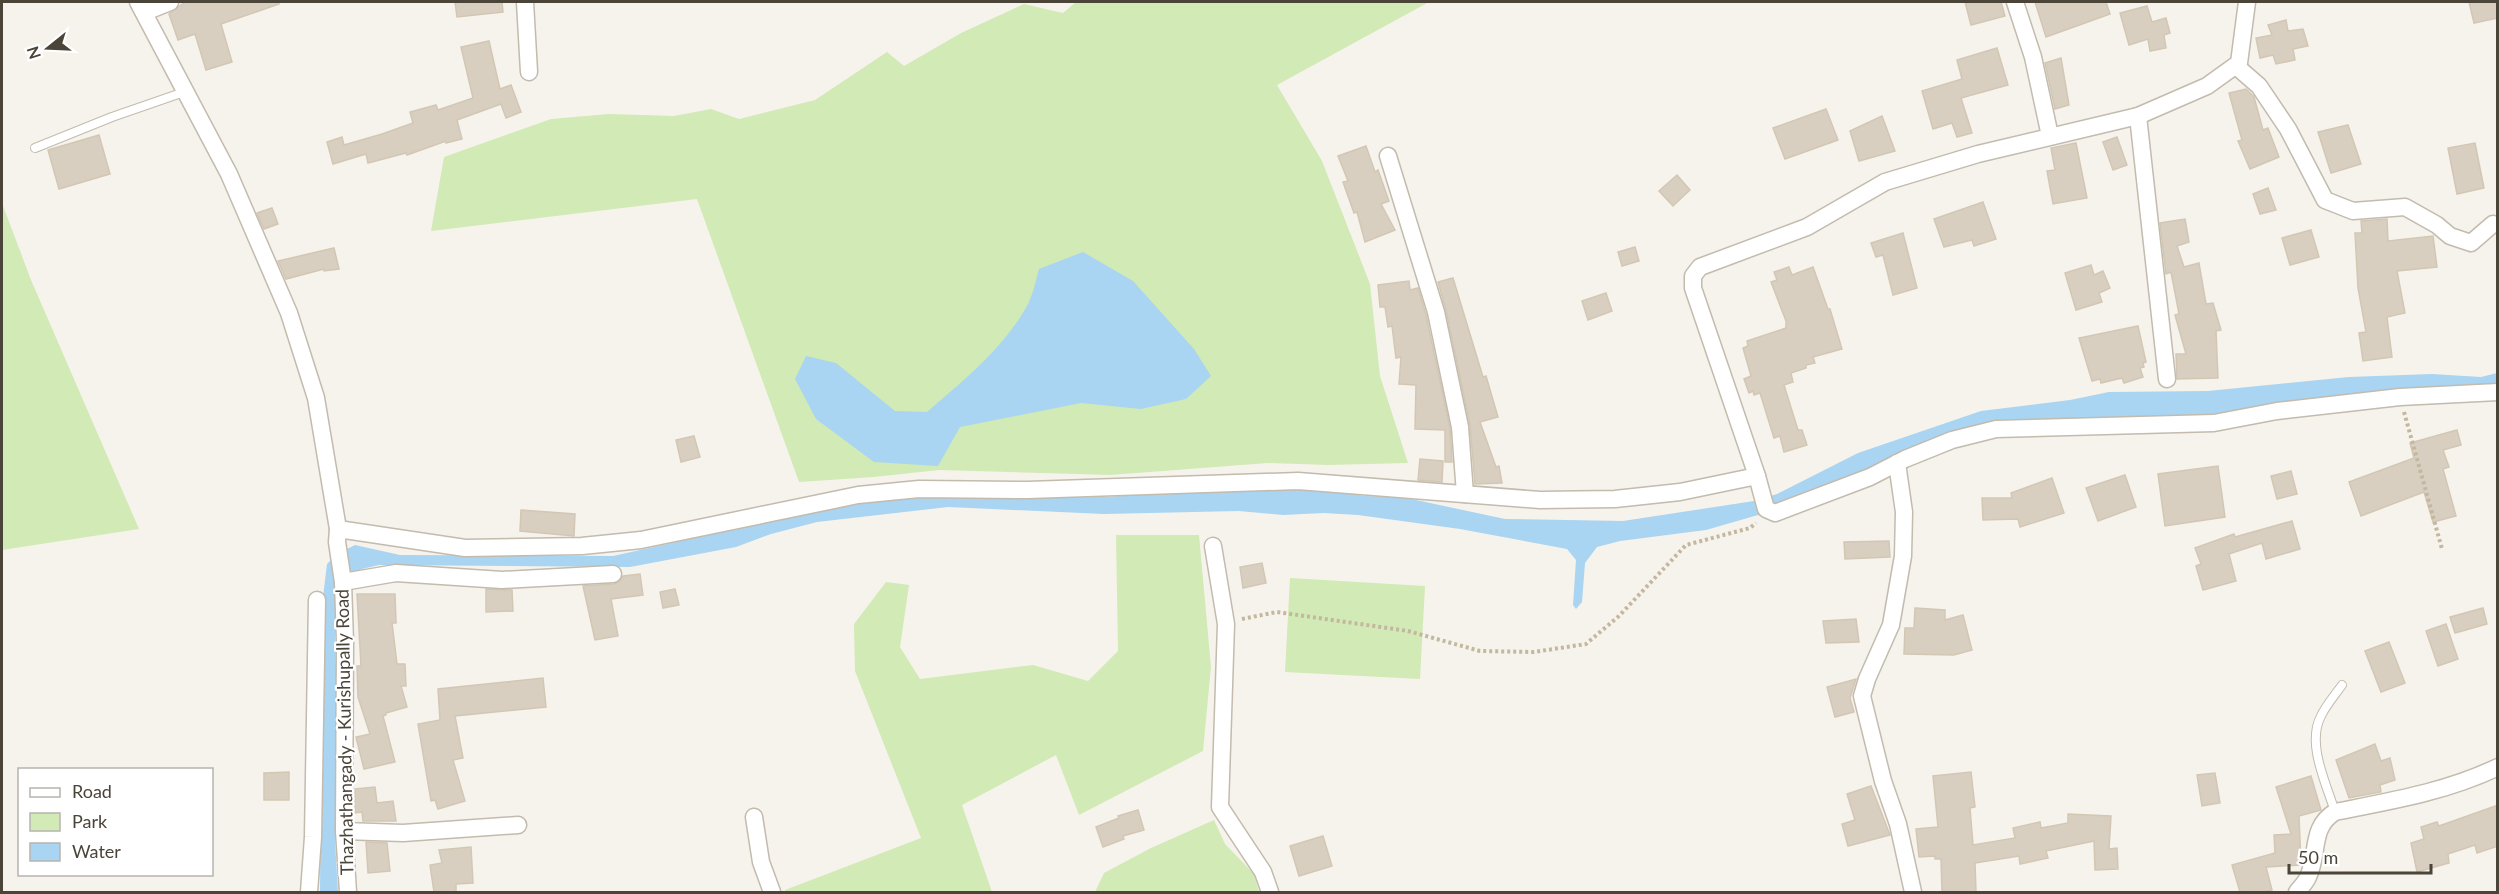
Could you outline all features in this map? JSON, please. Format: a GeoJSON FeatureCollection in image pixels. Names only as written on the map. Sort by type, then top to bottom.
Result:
{"type":"FeatureCollection","features":[{"type":"Feature","properties":{"kind":"street"},"geometry":{"type":"LineString","coordinates":[[141,7],[170,2]]}},
{"type":"Feature","properties":{"kind":"street"},"geometry":{"type":"LineString","coordinates":[[525,2],[529,72]]}},
{"type":"Feature","properties":{"kind":"street"},"geometry":{"type":"LineString","coordinates":[[2015,2],[2033,57],[2050,136]]}},
{"type":"Feature","properties":{"kind":"street"},"geometry":{"type":"LineString","coordinates":[[2247,2],[2239,63],[2207,86],[2138,117],[1978,154],[1886,182],[1807,227],[1701,267],[1693,276],[1693,288],[1768,510],[1775,513],[1870,477],[1952,440],[1996,429],[2214,423],[2277,411],[2400,397],[2498,392]]}},
{"type":"Feature","properties":{"kind":"street","name":"Thazhathangady - Kurishupally Road"},"geometry":{"type":"LineString","coordinates":[[141,7],[187,90],[229,174],[289,313],[316,398],[342,576],[345,642],[344,831],[348,892]]}},
{"type":"Feature","properties":{"kind":"street"},"geometry":{"type":"LineString","coordinates":[[2236,66],[2259,86],[2288,129],[2325,200],[2353,211],[2404,207],[2437,225],[2450,236],[2471,243],[2493,224]]}},
{"type":"Feature","properties":{"kind":"street"},"geometry":{"type":"LineString","coordinates":[[2138,117],[2167,379]]}},
{"type":"Feature","properties":{"kind":"street"},"geometry":{"type":"LineString","coordinates":[[1388,156],[1436,312],[1460,427],[1465,494]]}},
{"type":"Feature","properties":{"kind":"street"},"geometry":{"type":"LineString","coordinates":[[1897,463],[1904,512],[1903,556],[1891,625],[1862,696],[1883,781],[1898,824],[1913,892]]}},
{"type":"Feature","properties":{"kind":"street"},"geometry":{"type":"LineString","coordinates":[[337,536],[465,548],[582,546],[641,540],[858,495],[919,489],[1028,490],[1298,481],[1540,500],[1615,499],[1759,483]]}},
{"type":"Feature","properties":{"kind":"street"},"geometry":{"type":"LineString","coordinates":[[1213,546],[1226,624],[1220,807],[1263,872],[1270,892]]}},
{"type":"Feature","properties":{"kind":"street"},"geometry":{"type":"LineString","coordinates":[[342,576],[396,573],[502,580],[613,574]]}},
{"type":"Feature","properties":{"kind":"street"},"geometry":{"type":"LineString","coordinates":[[309,892],[313,837],[317,600]]}},
{"type":"Feature","properties":{"kind":"street"},"geometry":{"type":"LineString","coordinates":[[2297,892],[2309,876],[2322,822],[2335,812],[2409,797],[2470,780],[2498,767]]}},
{"type":"Feature","properties":{"kind":"street"},"geometry":{"type":"LineString","coordinates":[[754,817],[760,862],[772,892]]}},
{"type":"Feature","properties":{"kind":"street"},"geometry":{"type":"LineString","coordinates":[[344,831],[404,833],[518,825]]}},
{"type":"Feature","properties":{"kind":"lane"},"geometry":{"type":"LineString","coordinates":[[35,148],[187,90]]}},
{"type":"Feature","properties":{"kind":"lane"},"geometry":{"type":"LineString","coordinates":[[2335,812],[2319,759],[2316,732],[2320,717],[2342,685]]}},
{"type":"Feature","properties":{"kind":"path"},"geometry":{"type":"LineString","coordinates":[[2400,397],[2442,549]]}},
{"type":"Feature","properties":{"kind":"path"},"geometry":{"type":"LineString","coordinates":[[1226,624],[1277,612],[1408,631],[1480,651],[1534,652],[1587,644],[1619,616],[1686,545],[1750,528],[1768,510]]}},
{"type":"Feature","properties":{"kind":"green space"},"geometry":{"type":"Polygon","coordinates":[[[1076,2],[1429,2],[1277,85],[1322,161],[1370,284],[1380,376],[1408,463],[1328,465],[1268,463],[1110,475],[939,470],[799,482],[697,199],[431,231],[444,157],[551,119],[609,114],[674,116],[711,109],[739,119],[815,100],[887,52],[904,66],[961,33],[1024,4],[1063,13],[1076,2]]]}},
{"type":"Feature","properties":{"kind":"green space"},"geometry":{"type":"Polygon","coordinates":[[[2,203],[31,280],[139,529],[2,550],[2,203]]]}},
{"type":"Feature","properties":{"kind":"green space"},"geometry":{"type":"Polygon","coordinates":[[[1116,535],[1199,535],[1211,667],[1203,751],[1079,815],[1056,755],[962,805],[992,892],[785,892],[785,890],[921,838],[855,671],[854,624],[886,582],[909,585],[900,647],[920,679],[1033,665],[1088,681],[1118,651],[1116,535]]]}},
{"type":"Feature","properties":{"kind":"green space"},"geometry":{"type":"Polygon","coordinates":[[[1290,578],[1425,586],[1420,679],[1285,672],[1290,578]]]}},
{"type":"Feature","properties":{"kind":"green space"},"geometry":{"type":"Polygon","coordinates":[[[1214,820],[1225,844],[1254,874],[1259,892],[1095,892],[1104,873],[1151,848],[1214,820]]]}},
{"type":"Feature","properties":{"kind":"water"},"geometry":{"type":"Polygon","coordinates":[[[1083,252],[1133,281],[1194,349],[1211,376],[1186,399],[1141,409],[1081,403],[960,427],[938,466],[874,462],[816,419],[795,379],[806,356],[836,363],[895,411],[927,412],[955,388],[1008,335],[1028,304],[1039,269],[1083,252]]]}},
{"type":"Feature","properties":{"kind":"water"},"geometry":{"type":"Polygon","coordinates":[[[2497,373],[2497,387],[2234,416],[2009,424],[1765,513],[1706,530],[1620,541],[1597,547],[1585,563],[1582,602],[1576,609],[1573,605],[1576,560],[1567,549],[1460,529],[1358,515],[1324,513],[1283,515],[1239,511],[1104,514],[948,507],[817,522],[771,534],[736,547],[630,567],[379,565],[362,569],[343,579],[335,629],[338,764],[335,841],[338,892],[320,892],[322,605],[327,564],[337,554],[355,545],[400,555],[613,556],[844,505],[900,498],[1107,497],[1268,488],[1329,490],[1365,496],[1402,497],[1505,519],[1623,521],[1754,501],[1777,494],[1858,453],[1981,411],[2070,400],[2109,392],[2208,391],[2349,377],[2432,374],[2481,377],[2497,373]]]}},
{"type":"Feature","properties":{"kind":"building"},"geometry":{"type":"Polygon","coordinates":[[[185,2],[279,2],[279,4],[221,24],[232,62],[206,70],[195,34],[178,40],[169,14],[185,2]]]}},
{"type":"Feature","properties":{"kind":"building"},"geometry":{"type":"Polygon","coordinates":[[[455,2],[502,2],[503,12],[457,17],[455,2]]]}},
{"type":"Feature","properties":{"kind":"building"},"geometry":{"type":"Polygon","coordinates":[[[1965,2],[2001,2],[2005,16],[1971,25],[1965,2]]]}},
{"type":"Feature","properties":{"kind":"building"},"geometry":{"type":"Polygon","coordinates":[[[2035,2],[2106,2],[2110,14],[2046,37],[2035,2]]]}},
{"type":"Feature","properties":{"kind":"building"},"geometry":{"type":"Polygon","coordinates":[[[2469,2],[2498,2],[2498,18],[2474,23],[2469,2]]]}},
{"type":"Feature","properties":{"kind":"building"},"geometry":{"type":"Polygon","coordinates":[[[2147,6],[2152,22],[2166,18],[2170,33],[2164,35],[2166,48],[2150,51],[2148,39],[2129,45],[2120,13],[2147,6]]]}},
{"type":"Feature","properties":{"kind":"building"},"geometry":{"type":"Polygon","coordinates":[[[2286,20],[2288,31],[2303,29],[2308,46],[2293,49],[2295,60],[2276,64],[2273,55],[2260,58],[2256,38],[2272,35],[2268,25],[2286,20]]]}},
{"type":"Feature","properties":{"kind":"building"},"geometry":{"type":"Polygon","coordinates":[[[489,41],[500,89],[511,85],[521,112],[506,118],[501,104],[457,120],[462,139],[446,143],[446,141],[407,155],[406,153],[368,163],[366,154],[333,164],[327,142],[342,137],[344,145],[382,134],[413,123],[410,112],[436,105],[438,110],[473,98],[461,47],[489,41]]]}},
{"type":"Feature","properties":{"kind":"building"},"geometry":{"type":"Polygon","coordinates":[[[1997,48],[2008,85],[1961,98],[1972,133],[1957,137],[1952,123],[1933,129],[1922,91],[1962,79],[1957,60],[1997,48]]]}},
{"type":"Feature","properties":{"kind":"building"},"geometry":{"type":"Polygon","coordinates":[[[2061,58],[2069,105],[2055,109],[2045,63],[2061,58]]]}},
{"type":"Feature","properties":{"kind":"building"},"geometry":{"type":"Polygon","coordinates":[[[2246,89],[2254,97],[2263,130],[2268,128],[2279,157],[2250,169],[2238,141],[2242,140],[2229,93],[2246,89]]]}},
{"type":"Feature","properties":{"kind":"building"},"geometry":{"type":"Polygon","coordinates":[[[1826,109],[1838,140],[1785,159],[1773,128],[1826,109]]]}},
{"type":"Feature","properties":{"kind":"building"},"geometry":{"type":"Polygon","coordinates":[[[1882,116],[1895,151],[1859,161],[1850,131],[1882,116]]]}},
{"type":"Feature","properties":{"kind":"building"},"geometry":{"type":"Polygon","coordinates":[[[2348,125],[2361,164],[2331,173],[2318,132],[2348,125]]]}},
{"type":"Feature","properties":{"kind":"building"},"geometry":{"type":"Polygon","coordinates":[[[99,135],[110,174],[59,189],[48,150],[99,135]]]}},
{"type":"Feature","properties":{"kind":"building"},"geometry":{"type":"Polygon","coordinates":[[[2117,137],[2127,165],[2113,170],[2103,142],[2117,137]]]}},
{"type":"Feature","properties":{"kind":"building"},"geometry":{"type":"Polygon","coordinates":[[[2076,143],[2087,198],[2053,204],[2047,171],[2055,170],[2051,148],[2076,143]]]}},
{"type":"Feature","properties":{"kind":"building"},"geometry":{"type":"Polygon","coordinates":[[[2475,143],[2484,188],[2457,194],[2448,148],[2475,143]]]}},
{"type":"Feature","properties":{"kind":"building"},"geometry":{"type":"Polygon","coordinates":[[[1366,146],[1375,172],[1378,170],[1389,201],[1381,204],[1395,230],[1365,242],[1357,212],[1354,213],[1343,182],[1348,181],[1338,156],[1366,146]]]}},
{"type":"Feature","properties":{"kind":"building"},"geometry":{"type":"Polygon","coordinates":[[[1677,175],[1690,190],[1673,206],[1659,191],[1677,175]]]}},
{"type":"Feature","properties":{"kind":"building"},"geometry":{"type":"Polygon","coordinates":[[[2268,188],[2276,210],[2260,214],[2253,194],[2268,188]]]}},
{"type":"Feature","properties":{"kind":"building"},"geometry":{"type":"Polygon","coordinates":[[[1983,202],[1996,239],[1974,246],[1972,240],[1944,247],[1934,219],[1983,202]]]}},
{"type":"Feature","properties":{"kind":"building"},"geometry":{"type":"Polygon","coordinates":[[[272,208],[278,224],[264,229],[257,213],[272,208]]]}},
{"type":"Feature","properties":{"kind":"building"},"geometry":{"type":"Polygon","coordinates":[[[2185,219],[2189,242],[2177,246],[2184,267],[2199,263],[2206,304],[2213,303],[2221,330],[2216,331],[2218,378],[2177,379],[2176,354],[2186,354],[2175,315],[2179,314],[2171,272],[2166,274],[2160,223],[2185,219]]]}},
{"type":"Feature","properties":{"kind":"building"},"geometry":{"type":"Polygon","coordinates":[[[2387,219],[2388,241],[2433,236],[2437,267],[2397,271],[2405,313],[2387,317],[2392,357],[2363,361],[2359,333],[2366,332],[2358,288],[2355,233],[2362,233],[2361,221],[2387,219]]]}},
{"type":"Feature","properties":{"kind":"building"},"geometry":{"type":"Polygon","coordinates":[[[2311,230],[2319,257],[2290,265],[2282,238],[2311,230]]]}},
{"type":"Feature","properties":{"kind":"building"},"geometry":{"type":"Polygon","coordinates":[[[1903,233],[1917,288],[1893,295],[1883,255],[1876,257],[1871,243],[1903,233]]]}},
{"type":"Feature","properties":{"kind":"building"},"geometry":{"type":"Polygon","coordinates":[[[1635,247],[1639,261],[1622,266],[1618,252],[1635,247]]]}},
{"type":"Feature","properties":{"kind":"building"},"geometry":{"type":"Polygon","coordinates":[[[334,248],[339,269],[324,271],[324,269],[286,279],[278,261],[334,248]]]}},
{"type":"Feature","properties":{"kind":"building"},"geometry":{"type":"Polygon","coordinates":[[[2091,265],[2094,275],[2103,271],[2110,288],[2099,293],[2102,302],[2076,310],[2065,273],[2091,265]]]}},
{"type":"Feature","properties":{"kind":"building"},"geometry":{"type":"Polygon","coordinates":[[[1789,267],[1792,275],[1813,267],[1828,309],[1830,309],[1842,349],[1813,357],[1815,363],[1791,373],[1793,382],[1784,385],[1798,430],[1802,430],[1807,445],[1784,452],[1780,436],[1774,438],[1760,393],[1754,395],[1753,391],[1749,393],[1744,379],[1751,376],[1743,348],[1748,346],[1747,341],[1786,328],[1786,321],[1771,282],[1777,280],[1774,272],[1789,267]]]}},
{"type":"Feature","properties":{"kind":"building"},"geometry":{"type":"Polygon","coordinates":[[[1453,278],[1483,377],[1486,376],[1498,417],[1480,422],[1496,467],[1499,466],[1502,483],[1475,484],[1470,425],[1438,282],[1453,278]]]}},
{"type":"Feature","properties":{"kind":"building"},"geometry":{"type":"Polygon","coordinates":[[[1409,281],[1410,290],[1418,288],[1426,315],[1450,428],[1452,462],[1445,462],[1445,430],[1415,429],[1416,385],[1399,384],[1401,357],[1396,358],[1392,326],[1388,327],[1385,307],[1380,307],[1378,285],[1409,281]]]}},
{"type":"Feature","properties":{"kind":"building"},"geometry":{"type":"Polygon","coordinates":[[[1606,293],[1612,311],[1588,320],[1582,301],[1606,293]]]}},
{"type":"Feature","properties":{"kind":"building"},"geometry":{"type":"Polygon","coordinates":[[[2138,326],[2146,362],[2143,363],[2144,367],[2140,368],[2143,377],[2124,383],[2122,378],[2101,383],[2100,379],[2092,381],[2079,338],[2138,326]]]}},
{"type":"Feature","properties":{"kind":"building"},"geometry":{"type":"Polygon","coordinates":[[[2457,430],[2461,445],[2443,450],[2449,467],[2443,469],[2456,516],[2433,522],[2424,492],[2361,516],[2349,482],[2414,458],[2410,443],[2457,430]]]}},
{"type":"Feature","properties":{"kind":"building"},"geometry":{"type":"Polygon","coordinates":[[[694,436],[700,457],[681,462],[676,440],[694,436]]]}},
{"type":"Feature","properties":{"kind":"building"},"geometry":{"type":"Polygon","coordinates":[[[1420,459],[1443,461],[1442,482],[1418,480],[1420,459]]]}},
{"type":"Feature","properties":{"kind":"building"},"geometry":{"type":"Polygon","coordinates":[[[2218,466],[2225,517],[2165,526],[2158,474],[2218,466]]]}},
{"type":"Feature","properties":{"kind":"building"},"geometry":{"type":"Polygon","coordinates":[[[2291,471],[2297,494],[2277,499],[2271,476],[2291,471]]]}},
{"type":"Feature","properties":{"kind":"building"},"geometry":{"type":"Polygon","coordinates":[[[2125,475],[2136,507],[2098,521],[2086,488],[2125,475]]]}},
{"type":"Feature","properties":{"kind":"building"},"geometry":{"type":"Polygon","coordinates":[[[2052,478],[2064,513],[2020,527],[2018,519],[1983,520],[1982,498],[2012,498],[2011,493],[2052,478]]]}},
{"type":"Feature","properties":{"kind":"building"},"geometry":{"type":"Polygon","coordinates":[[[521,510],[575,514],[574,536],[520,531],[521,510]]]}},
{"type":"Feature","properties":{"kind":"building"},"geometry":{"type":"Polygon","coordinates":[[[2292,521],[2300,549],[2266,559],[2262,543],[2229,554],[2236,581],[2203,590],[2196,566],[2201,564],[2195,548],[2234,534],[2235,537],[2292,521]]]}},
{"type":"Feature","properties":{"kind":"building"},"geometry":{"type":"Polygon","coordinates":[[[1889,541],[1890,557],[1845,559],[1844,542],[1889,541]]]}},
{"type":"Feature","properties":{"kind":"building"},"geometry":{"type":"Polygon","coordinates":[[[1262,563],[1266,583],[1243,588],[1240,567],[1262,563]]]}},
{"type":"Feature","properties":{"kind":"building"},"geometry":{"type":"Polygon","coordinates":[[[640,574],[643,595],[611,599],[618,636],[595,640],[583,586],[614,584],[619,582],[623,576],[640,574]]]}},
{"type":"Feature","properties":{"kind":"building"},"geometry":{"type":"Polygon","coordinates":[[[486,589],[512,590],[513,611],[486,612],[486,589]]]}},
{"type":"Feature","properties":{"kind":"building"},"geometry":{"type":"Polygon","coordinates":[[[675,589],[679,605],[663,608],[660,592],[675,589]]]}},
{"type":"Feature","properties":{"kind":"building"},"geometry":{"type":"Polygon","coordinates":[[[357,594],[395,594],[396,623],[392,623],[397,664],[405,664],[406,686],[401,686],[407,707],[383,716],[395,762],[364,769],[356,737],[370,734],[358,697],[357,666],[361,666],[357,594]]]}},
{"type":"Feature","properties":{"kind":"building"},"geometry":{"type":"Polygon","coordinates":[[[1915,608],[1945,610],[1945,620],[1963,615],[1972,650],[1954,655],[1904,654],[1905,628],[1914,628],[1915,608]]]}},
{"type":"Feature","properties":{"kind":"building"},"geometry":{"type":"Polygon","coordinates":[[[2483,608],[2487,624],[2455,633],[2450,617],[2483,608]]]}},
{"type":"Feature","properties":{"kind":"building"},"geometry":{"type":"Polygon","coordinates":[[[1856,619],[1859,642],[1826,643],[1823,621],[1856,619]]]}},
{"type":"Feature","properties":{"kind":"building"},"geometry":{"type":"Polygon","coordinates":[[[2446,624],[2458,659],[2438,666],[2426,631],[2446,624]]]}},
{"type":"Feature","properties":{"kind":"building"},"geometry":{"type":"Polygon","coordinates":[[[2389,642],[2405,683],[2381,692],[2365,651],[2389,642]]]}},
{"type":"Feature","properties":{"kind":"building"},"geometry":{"type":"Polygon","coordinates":[[[543,678],[546,707],[455,716],[463,758],[453,760],[465,801],[438,809],[435,800],[431,801],[418,724],[440,720],[438,689],[543,678]]]}},
{"type":"Feature","properties":{"kind":"building"},"geometry":{"type":"Polygon","coordinates":[[[1856,679],[1850,698],[1854,712],[1835,717],[1827,687],[1856,679]]]}},
{"type":"Feature","properties":{"kind":"building"},"geometry":{"type":"Polygon","coordinates":[[[2375,744],[2381,761],[2390,758],[2395,780],[2380,785],[2381,792],[2349,798],[2336,760],[2375,744]]]}},
{"type":"Feature","properties":{"kind":"building"},"geometry":{"type":"Polygon","coordinates":[[[289,772],[289,800],[264,800],[264,773],[289,772]]]}},
{"type":"Feature","properties":{"kind":"building"},"geometry":{"type":"Polygon","coordinates":[[[1971,772],[1975,807],[1970,808],[1973,845],[2015,838],[2013,828],[2040,822],[2041,828],[2068,823],[2068,814],[2111,816],[2109,849],[2117,848],[2118,869],[2095,870],[2094,841],[2046,851],[2048,858],[2020,864],[2019,856],[1975,863],[1976,892],[1942,892],[1941,859],[1935,859],[1935,856],[1919,857],[1916,829],[1938,827],[1933,776],[1971,772]]]}},
{"type":"Feature","properties":{"kind":"building"},"geometry":{"type":"Polygon","coordinates":[[[2215,773],[2220,803],[2202,806],[2197,775],[2215,773]]]}},
{"type":"Feature","properties":{"kind":"building"},"geometry":{"type":"Polygon","coordinates":[[[2311,776],[2321,810],[2299,816],[2301,865],[2266,867],[2272,890],[2240,892],[2232,865],[2275,853],[2274,835],[2291,834],[2276,787],[2311,776]]]}},
{"type":"Feature","properties":{"kind":"building"},"geometry":{"type":"Polygon","coordinates":[[[1871,786],[1890,835],[1848,846],[1842,824],[1855,820],[1847,794],[1871,786]]]}},
{"type":"Feature","properties":{"kind":"building"},"geometry":{"type":"Polygon","coordinates":[[[375,787],[377,803],[393,801],[396,821],[363,821],[362,812],[355,813],[355,789],[375,787]]]}},
{"type":"Feature","properties":{"kind":"building"},"geometry":{"type":"Polygon","coordinates":[[[2498,805],[2498,846],[2477,853],[2475,845],[2448,854],[2449,863],[2417,872],[2411,843],[2424,839],[2421,827],[2437,822],[2439,826],[2498,805]]]}},
{"type":"Feature","properties":{"kind":"building"},"geometry":{"type":"Polygon","coordinates":[[[1138,810],[1144,830],[1123,836],[1124,839],[1103,847],[1096,827],[1119,818],[1118,816],[1138,810]]]}},
{"type":"Feature","properties":{"kind":"building"},"geometry":{"type":"Polygon","coordinates":[[[1323,836],[1332,866],[1299,876],[1290,846],[1323,836]]]}},
{"type":"Feature","properties":{"kind":"building"},"geometry":{"type":"Polygon","coordinates":[[[366,842],[387,843],[390,871],[368,873],[366,842]]]}},
{"type":"Feature","properties":{"kind":"building"},"geometry":{"type":"Polygon","coordinates":[[[471,847],[473,883],[456,884],[456,892],[434,892],[430,865],[442,863],[439,850],[471,847]]]}}]}
